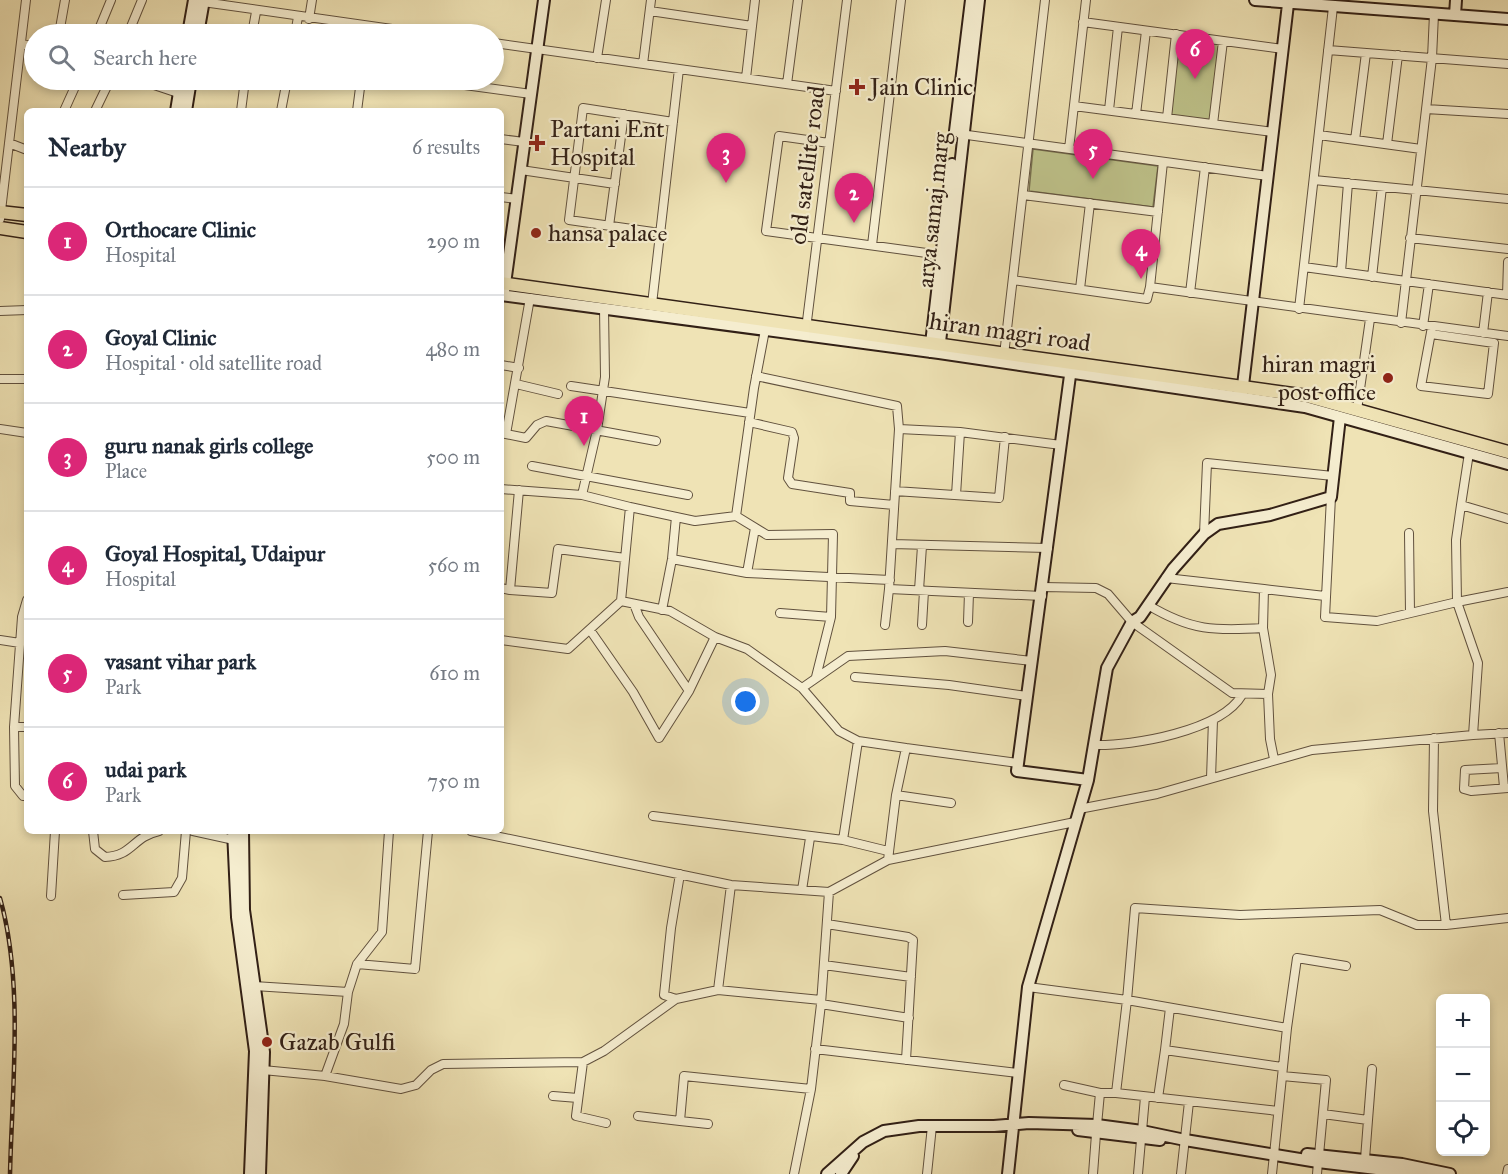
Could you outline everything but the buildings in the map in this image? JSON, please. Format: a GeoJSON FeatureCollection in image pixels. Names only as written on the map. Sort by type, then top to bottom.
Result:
{"type":"FeatureCollection","features":[{"type":"Feature","properties":{"kind":"main road"},"geometry":{"type":"LineString","coordinates":[[0,214],[24,215]]}},
{"type":"Feature","properties":{"kind":"main road"},"geometry":{"type":"LineString","coordinates":[[0,228],[24,232]]}},
{"type":"Feature","properties":{"kind":"main road","name":"hiran magri road"},"geometry":{"type":"LineString","coordinates":[[504,289],[652,304],[806,330],[1242,392],[1307,396],[1508,452]]}},
{"type":"Feature","properties":{"kind":"street"},"geometry":{"type":"LineString","coordinates":[[0,214],[26,0]]}},
{"type":"Feature","properties":{"kind":"street"},"geometry":{"type":"LineString","coordinates":[[61,24],[65,0]]}},
{"type":"Feature","properties":{"kind":"street"},"geometry":{"type":"LineString","coordinates":[[101,24],[111,0]]}},
{"type":"Feature","properties":{"kind":"street"},"geometry":{"type":"LineString","coordinates":[[133,24],[142,0]]}},
{"type":"Feature","properties":{"kind":"street"},"geometry":{"type":"LineString","coordinates":[[309,19],[312,0]]}},
{"type":"Feature","properties":{"kind":"street"},"geometry":{"type":"LineString","coordinates":[[504,283],[544,0]]}},
{"type":"Feature","properties":{"kind":"street"},"geometry":{"type":"LineString","coordinates":[[597,58],[606,0]]}},
{"type":"Feature","properties":{"kind":"street"},"geometry":{"type":"LineString","coordinates":[[644,64],[651,0]]}},
{"type":"Feature","properties":{"kind":"street"},"geometry":{"type":"LineString","coordinates":[[746,78],[755,0]]}},
{"type":"Feature","properties":{"kind":"street"},"geometry":{"type":"LineString","coordinates":[[787,84],[798,0]]}},
{"type":"Feature","properties":{"kind":"street","name":"old satellite road"},"geometry":{"type":"LineString","coordinates":[[806,330],[847,0]]}},
{"type":"Feature","properties":{"kind":"street"},"geometry":{"type":"LineString","coordinates":[[872,245],[901,0]]}},
{"type":"Feature","properties":{"kind":"street"},"geometry":{"type":"LineString","coordinates":[[935,347],[941,255],[959,134],[970,0]]}},
{"type":"Feature","properties":{"kind":"street","name":"arya samaj marg"},"geometry":{"type":"LineString","coordinates":[[935,347],[959,134],[979,0]]}},
{"type":"Feature","properties":{"kind":"street"},"geometry":{"type":"LineString","coordinates":[[1004,357],[1045,0]]}},
{"type":"Feature","properties":{"kind":"street"},"geometry":{"type":"LineString","coordinates":[[1069,149],[1086,0]]}},
{"type":"Feature","properties":{"kind":"street"},"geometry":{"type":"LineString","coordinates":[[1255,0],[1508,19]]}},
{"type":"Feature","properties":{"kind":"street"},"geometry":{"type":"LineString","coordinates":[[1455,15],[1456,0]]}},
{"type":"Feature","properties":{"kind":"street"},"geometry":{"type":"LineString","coordinates":[[200,1],[334,24]]}},
{"type":"Feature","properties":{"kind":"street"},"geometry":{"type":"LineString","coordinates":[[192,24],[200,1]]}},
{"type":"Feature","properties":{"kind":"street"},"geometry":{"type":"LineString","coordinates":[[199,24],[200,1]]}},
{"type":"Feature","properties":{"kind":"street"},"geometry":{"type":"LineString","coordinates":[[1288,2],[1242,392],[1305,407],[1508,464]]}},
{"type":"Feature","properties":{"kind":"street"},"geometry":{"type":"LineString","coordinates":[[1299,309],[1333,7]]}},
{"type":"Feature","properties":{"kind":"street"},"geometry":{"type":"LineString","coordinates":[[650,11],[752,26]]}},
{"type":"Feature","properties":{"kind":"street"},"geometry":{"type":"LineString","coordinates":[[254,24],[256,12]]}},
{"type":"Feature","properties":{"kind":"street"},"geometry":{"type":"LineString","coordinates":[[1401,322],[1404,281],[1432,58],[1434,14]]}},
{"type":"Feature","properties":{"kind":"street"},"geometry":{"type":"LineString","coordinates":[[297,24],[298,17]]}},
{"type":"Feature","properties":{"kind":"street"},"geometry":{"type":"LineString","coordinates":[[1083,22],[1283,48]]}},
{"type":"Feature","properties":{"kind":"street"},"geometry":{"type":"LineString","coordinates":[[1109,110],[1118,27]]}},
{"type":"Feature","properties":{"kind":"street"},"geometry":{"type":"LineString","coordinates":[[1136,114],[1146,31]]}},
{"type":"Feature","properties":{"kind":"street"},"geometry":{"type":"LineString","coordinates":[[1167,118],[1176,34]]}},
{"type":"Feature","properties":{"kind":"street"},"geometry":{"type":"LineString","coordinates":[[1213,124],[1223,41]]}},
{"type":"Feature","properties":{"kind":"street"},"geometry":{"type":"LineString","coordinates":[[504,45],[836,91]]}},
{"type":"Feature","properties":{"kind":"street"},"geometry":{"type":"LineString","coordinates":[[1328,50],[1508,64]]}},
{"type":"Feature","properties":{"kind":"street"},"geometry":{"type":"LineString","coordinates":[[1354,140],[1366,53]]}},
{"type":"Feature","properties":{"kind":"street"},"geometry":{"type":"LineString","coordinates":[[1387,144],[1398,56]]}},
{"type":"Feature","properties":{"kind":"street"},"geometry":{"type":"LineString","coordinates":[[652,304],[679,69]]}},
{"type":"Feature","properties":{"kind":"street"},"geometry":{"type":"LineString","coordinates":[[65,108],[73,90]]}},
{"type":"Feature","properties":{"kind":"street"},"geometry":{"type":"LineString","coordinates":[[96,108],[105,90]]}},
{"type":"Feature","properties":{"kind":"street"},"geometry":{"type":"LineString","coordinates":[[169,90],[178,93]]}},
{"type":"Feature","properties":{"kind":"street"},"geometry":{"type":"LineString","coordinates":[[176,108],[179,90]]}},
{"type":"Feature","properties":{"kind":"street"},"geometry":{"type":"LineString","coordinates":[[186,108],[189,90]]}},
{"type":"Feature","properties":{"kind":"street"},"geometry":{"type":"LineString","coordinates":[[241,108],[244,90]]}},
{"type":"Feature","properties":{"kind":"street"},"geometry":{"type":"LineString","coordinates":[[282,108],[285,90]]}},
{"type":"Feature","properties":{"kind":"street"},"geometry":{"type":"LineString","coordinates":[[357,108],[360,90]]}},
{"type":"Feature","properties":{"kind":"street"},"geometry":{"type":"LineString","coordinates":[[502,90],[531,94]]}},
{"type":"Feature","properties":{"kind":"street"},"geometry":{"type":"LineString","coordinates":[[1074,105],[1273,132]]}},
{"type":"Feature","properties":{"kind":"street"},"geometry":{"type":"LineString","coordinates":[[660,232],[569,220],[574,177],[583,108],[673,122]]}},
{"type":"Feature","properties":{"kind":"street"},"geometry":{"type":"LineString","coordinates":[[1426,109],[1508,114]]}},
{"type":"Feature","properties":{"kind":"street"},"geometry":{"type":"LineString","coordinates":[[609,226],[624,114]]}},
{"type":"Feature","properties":{"kind":"street"},"geometry":{"type":"LineString","coordinates":[[959,134],[1268,176]]}},
{"type":"Feature","properties":{"kind":"street"},"geometry":{"type":"LineString","coordinates":[[1319,135],[1421,149]]}},
{"type":"Feature","properties":{"kind":"street"},"geometry":{"type":"LineString","coordinates":[[829,143],[779,136],[766,231],[941,255]]}},
{"type":"Feature","properties":{"kind":"street"},"geometry":{"type":"LineString","coordinates":[[504,139],[524,142]]}},
{"type":"Feature","properties":{"kind":"street"},"geometry":{"type":"LineString","coordinates":[[9,143],[24,149]]}},
{"type":"Feature","properties":{"kind":"street"},"geometry":{"type":"LineString","coordinates":[[1013,280],[1148,299],[1163,162]]}},
{"type":"Feature","properties":{"kind":"street"},"geometry":{"type":"LineString","coordinates":[[1190,293],[1205,167]]}},
{"type":"Feature","properties":{"kind":"street"},"geometry":{"type":"LineString","coordinates":[[520,170],[615,184]]}},
{"type":"Feature","properties":{"kind":"street"},"geometry":{"type":"LineString","coordinates":[[1314,180],[1508,199]]}},
{"type":"Feature","properties":{"kind":"street"},"geometry":{"type":"LineString","coordinates":[[1341,272],[1348,183]]}},
{"type":"Feature","properties":{"kind":"street"},"geometry":{"type":"LineString","coordinates":[[1372,277],[1382,187]]}},
{"type":"Feature","properties":{"kind":"street"},"geometry":{"type":"LineString","coordinates":[[1023,195],[1158,212]]}},
{"type":"Feature","properties":{"kind":"street"},"geometry":{"type":"LineString","coordinates":[[504,198],[517,200]]}},
{"type":"Feature","properties":{"kind":"street"},"geometry":{"type":"LineString","coordinates":[[1080,289],[1090,203]]}},
{"type":"Feature","properties":{"kind":"street"},"geometry":{"type":"LineString","coordinates":[[1410,238],[1508,249]]}},
{"type":"Feature","properties":{"kind":"street"},"geometry":{"type":"LineString","coordinates":[[1304,267],[1508,295],[1508,262]]}},
{"type":"Feature","properties":{"kind":"street"},"geometry":{"type":"LineString","coordinates":[[1150,287],[1401,322],[1429,329],[1494,343],[1488,394],[1421,386],[1429,329],[1429,284]]}},
{"type":"Feature","properties":{"kind":"street"},"geometry":{"type":"LineString","coordinates":[[504,289],[530,298],[765,330],[806,330]]}},
{"type":"Feature","properties":{"kind":"street"},"geometry":{"type":"LineString","coordinates":[[1483,333],[1488,292]]}},
{"type":"Feature","properties":{"kind":"street"},"geometry":{"type":"LineString","coordinates":[[504,430],[516,384],[530,298]]}},
{"type":"Feature","properties":{"kind":"street"},"geometry":{"type":"LineString","coordinates":[[582,495],[588,476],[603,391],[604,308]]}},
{"type":"Feature","properties":{"kind":"street"},"geometry":{"type":"LineString","coordinates":[[0,311],[24,310]]}},
{"type":"Feature","properties":{"kind":"street"},"geometry":{"type":"LineString","coordinates":[[1357,410],[1370,319]]}},
{"type":"Feature","properties":{"kind":"street"},"geometry":{"type":"LineString","coordinates":[[1429,329],[1508,336]]}},
{"type":"Feature","properties":{"kind":"street"},"geometry":{"type":"LineString","coordinates":[[736,516],[750,413],[765,330]]}},
{"type":"Feature","properties":{"kind":"street"},"geometry":{"type":"LineString","coordinates":[[504,366],[519,368]]}},
{"type":"Feature","properties":{"kind":"street"},"geometry":{"type":"LineString","coordinates":[[1071,367],[1017,771],[1088,780]]}},
{"type":"Feature","properties":{"kind":"street"},"geometry":{"type":"LineString","coordinates":[[756,376],[897,406],[899,429],[885,625]]}},
{"type":"Feature","properties":{"kind":"street"},"geometry":{"type":"LineString","coordinates":[[0,379],[24,379]]}},
{"type":"Feature","properties":{"kind":"street"},"geometry":{"type":"LineString","coordinates":[[516,384],[558,394]]}},
{"type":"Feature","properties":{"kind":"street"},"geometry":{"type":"LineString","coordinates":[[572,386],[750,413]]}},
{"type":"Feature","properties":{"kind":"street"},"geometry":{"type":"LineString","coordinates":[[1340,417],[1331,497],[1325,617],[1377,621],[1508,591]]}},
{"type":"Feature","properties":{"kind":"street"},"geometry":{"type":"LineString","coordinates":[[504,434],[526,438],[537,425],[546,421],[657,441]]}},
{"type":"Feature","properties":{"kind":"street"},"geometry":{"type":"LineString","coordinates":[[749,422],[792,432],[794,438],[788,478],[792,484],[850,493],[850,501],[894,505]]}},
{"type":"Feature","properties":{"kind":"street"},"geometry":{"type":"LineString","coordinates":[[0,429],[24,433]]}},
{"type":"Feature","properties":{"kind":"street"},"geometry":{"type":"LineString","coordinates":[[899,429],[960,432],[1061,445]]}},
{"type":"Feature","properties":{"kind":"street"},"geometry":{"type":"LineString","coordinates":[[956,495],[960,432]]}},
{"type":"Feature","properties":{"kind":"street"},"geometry":{"type":"LineString","coordinates":[[895,491],[999,498],[1005,437]]}},
{"type":"Feature","properties":{"kind":"street"},"geometry":{"type":"LineString","coordinates":[[1468,453],[1456,540],[1457,602],[1479,663],[1473,735]]}},
{"type":"Feature","properties":{"kind":"street"},"geometry":{"type":"LineString","coordinates":[[1204,534],[1207,463],[1333,476]]}},
{"type":"Feature","properties":{"kind":"street"},"geometry":{"type":"LineString","coordinates":[[532,466],[688,495]]}},
{"type":"Feature","properties":{"kind":"street"},"geometry":{"type":"LineString","coordinates":[[504,489],[582,495],[695,521],[736,516],[767,535],[833,534],[831,617],[816,677]]}},
{"type":"Feature","properties":{"kind":"street"},"geometry":{"type":"LineString","coordinates":[[519,490],[505,589],[552,593],[558,549],[625,558]]}},
{"type":"Feature","properties":{"kind":"street"},"geometry":{"type":"LineString","coordinates":[[1008,1174],[1028,987],[1088,780],[1107,668],[1132,622],[1140,617],[1166,578],[1204,534],[1218,524],[1270,515],[1331,497]]}},
{"type":"Feature","properties":{"kind":"street"},"geometry":{"type":"LineString","coordinates":[[1461,505],[1508,519]]}},
{"type":"Feature","properties":{"kind":"street"},"geometry":{"type":"LineString","coordinates":[[504,640],[568,649],[621,601],[630,507]]}},
{"type":"Feature","properties":{"kind":"street"},"geometry":{"type":"LineString","coordinates":[[662,609],[672,559],[676,517]]}},
{"type":"Feature","properties":{"kind":"street"},"geometry":{"type":"LineString","coordinates":[[747,573],[755,528]]}},
{"type":"Feature","properties":{"kind":"street"},"geometry":{"type":"LineString","coordinates":[[1410,533],[1410,613]]}},
{"type":"Feature","properties":{"kind":"street"},"geometry":{"type":"LineString","coordinates":[[892,544],[1048,548]]}},
{"type":"Feature","properties":{"kind":"street"},"geometry":{"type":"LineString","coordinates":[[922,546],[922,625]]}},
{"type":"Feature","properties":{"kind":"street"},"geometry":{"type":"LineString","coordinates":[[672,559],[747,573],[890,580]]}},
{"type":"Feature","properties":{"kind":"street"},"geometry":{"type":"LineString","coordinates":[[1166,578],[1325,596]]}},
{"type":"Feature","properties":{"kind":"street"},"geometry":{"type":"LineString","coordinates":[[889,589],[969,593],[1042,592],[1096,588],[1107,594],[1132,622],[1232,693],[1268,694]]}},
{"type":"Feature","properties":{"kind":"street"},"geometry":{"type":"LineString","coordinates":[[1264,589],[1263,628],[1271,675],[1268,694],[1270,739],[1274,759]]}},
{"type":"Feature","properties":{"kind":"street"},"geometry":{"type":"LineString","coordinates":[[968,622],[969,593]]}},
{"type":"Feature","properties":{"kind":"street"},"geometry":{"type":"LineString","coordinates":[[621,601],[662,609],[716,637],[747,649],[802,688],[839,731],[858,741],[1018,763]]}},
{"type":"Feature","properties":{"kind":"street"},"geometry":{"type":"LineString","coordinates":[[634,604],[639,617],[689,691]]}},
{"type":"Feature","properties":{"kind":"street"},"geometry":{"type":"LineString","coordinates":[[1148,605],[1175,621],[1216,631],[1263,628]]}},
{"type":"Feature","properties":{"kind":"street"},"geometry":{"type":"LineString","coordinates":[[24,610],[14,728],[15,786],[24,796]]}},
{"type":"Feature","properties":{"kind":"street"},"geometry":{"type":"LineString","coordinates":[[780,614],[831,617]]}},
{"type":"Feature","properties":{"kind":"street"},"geometry":{"type":"LineString","coordinates":[[590,630],[633,692],[659,738],[689,691],[716,637]]}},
{"type":"Feature","properties":{"kind":"street"},"geometry":{"type":"LineString","coordinates":[[0,640],[20,643]]}},
{"type":"Feature","properties":{"kind":"street"},"geometry":{"type":"LineString","coordinates":[[802,688],[848,656],[945,651],[1032,662]]}},
{"type":"Feature","properties":{"kind":"street"},"geometry":{"type":"LineString","coordinates":[[855,677],[1027,696]]}},
{"type":"Feature","properties":{"kind":"street"},"geometry":{"type":"LineString","coordinates":[[1094,746],[1123,746],[1213,720],[1235,707],[1242,695]]}},
{"type":"Feature","properties":{"kind":"street"},"geometry":{"type":"LineString","coordinates":[[1211,778],[1213,720]]}},
{"type":"Feature","properties":{"kind":"street"},"geometry":{"type":"LineString","coordinates":[[14,728],[24,727]]}},
{"type":"Feature","properties":{"kind":"street"},"geometry":{"type":"LineString","coordinates":[[1499,733],[1506,788],[1471,791],[1464,789],[1465,770],[1502,768]]}},
{"type":"Feature","properties":{"kind":"street"},"geometry":{"type":"LineString","coordinates":[[1079,809],[1158,794],[1312,750],[1508,733]]}},
{"type":"Feature","properties":{"kind":"street"},"geometry":{"type":"LineString","coordinates":[[1434,738],[1434,811],[1446,925]]}},
{"type":"Feature","properties":{"kind":"street"},"geometry":{"type":"LineString","coordinates":[[843,840],[858,741]]}},
{"type":"Feature","properties":{"kind":"street"},"geometry":{"type":"LineString","coordinates":[[888,860],[896,795],[906,748]]}},
{"type":"Feature","properties":{"kind":"street"},"geometry":{"type":"LineString","coordinates":[[896,795],[951,803]]}},
{"type":"Feature","properties":{"kind":"street"},"geometry":{"type":"LineString","coordinates":[[653,816],[810,838],[843,840],[888,851]]}},
{"type":"Feature","properties":{"kind":"street"},"geometry":{"type":"LineString","coordinates":[[486,834],[731,885],[829,892],[888,860],[1075,822]]}},
{"type":"Feature","properties":{"kind":"street"},"geometry":{"type":"LineString","coordinates":[[51,896],[55,834]]}},
{"type":"Feature","properties":{"kind":"street"},"geometry":{"type":"LineString","coordinates":[[93,834],[95,849],[105,857],[123,854],[145,834]]}},
{"type":"Feature","properties":{"kind":"street"},"geometry":{"type":"LineString","coordinates":[[123,895],[174,892],[182,878],[186,834]]}},
{"type":"Feature","properties":{"kind":"street"},"geometry":{"type":"LineString","coordinates":[[243,834],[244,910],[264,1052],[260,1174]]}},
{"type":"Feature","properties":{"kind":"street"},"geometry":{"type":"LineString","coordinates":[[325,1076],[344,1024],[348,992],[357,964],[382,932],[389,834]]}},
{"type":"Feature","properties":{"kind":"street"},"geometry":{"type":"LineString","coordinates":[[357,964],[415,969],[428,834]]}},
{"type":"Feature","properties":{"kind":"street"},"geometry":{"type":"LineString","coordinates":[[234,835],[237,917],[255,1051],[250,1174]]}},
{"type":"Feature","properties":{"kind":"street"},"geometry":{"type":"LineString","coordinates":[[802,890],[810,838]]}},
{"type":"Feature","properties":{"kind":"street"},"geometry":{"type":"LineString","coordinates":[[676,999],[664,995],[680,873]]}},
{"type":"Feature","properties":{"kind":"street"},"geometry":{"type":"LineString","coordinates":[[718,990],[731,885]]}},
{"type":"Feature","properties":{"kind":"street"},"geometry":{"type":"LineString","coordinates":[[794,1174],[811,1089],[821,1002],[829,892]]}},
{"type":"Feature","properties":{"kind":"street"},"geometry":{"type":"LineString","coordinates":[[1116,1094],[1135,909],[1240,915],[1380,910],[1417,925],[1446,925],[1508,918]]}},
{"type":"Feature","properties":{"kind":"street"},"geometry":{"type":"LineString","coordinates":[[827,924],[908,937],[913,940],[906,1060]]}},
{"type":"Feature","properties":{"kind":"street"},"geometry":{"type":"LineString","coordinates":[[1272,1174],[1282,1067],[1297,958],[1346,966]]}},
{"type":"Feature","properties":{"kind":"street"},"geometry":{"type":"LineString","coordinates":[[824,965],[911,977]]}},
{"type":"Feature","properties":{"kind":"street"},"geometry":{"type":"LineString","coordinates":[[255,986],[348,992]]}},
{"type":"Feature","properties":{"kind":"street"},"geometry":{"type":"LineString","coordinates":[[1028,987],[1127,1000],[1287,1028]]}},
{"type":"Feature","properties":{"kind":"street"},"geometry":{"type":"LineString","coordinates":[[263,1070],[325,1076],[401,1089],[416,1085],[431,1070],[444,1064],[583,1062],[604,1051],[676,999],[718,990],[821,1002],[909,1018]]}},
{"type":"Feature","properties":{"kind":"street"},"geometry":{"type":"LineString","coordinates":[[1158,1098],[1170,1008]]}},
{"type":"Feature","properties":{"kind":"street"},"geometry":{"type":"LineString","coordinates":[[815,1049],[1018,1073]]}},
{"type":"Feature","properties":{"kind":"street"},"geometry":{"type":"LineString","coordinates":[[1165,1050],[1282,1067]]}},
{"type":"Feature","properties":{"kind":"street"},"geometry":{"type":"LineString","coordinates":[[583,1062],[576,1116],[606,1123]]}},
{"type":"Feature","properties":{"kind":"street"},"geometry":{"type":"LineString","coordinates":[[1365,1167],[1372,1069]]}},
{"type":"Feature","properties":{"kind":"street"},"geometry":{"type":"LineString","coordinates":[[680,1120],[684,1076],[811,1089]]}},
{"type":"Feature","properties":{"kind":"street"},"geometry":{"type":"LineString","coordinates":[[1282,1076],[1326,1080],[1317,1174]]}},
{"type":"Feature","properties":{"kind":"street"},"geometry":{"type":"LineString","coordinates":[[1064,1085],[1100,1093],[1278,1112]]}},
{"type":"Feature","properties":{"kind":"street"},"geometry":{"type":"LineString","coordinates":[[1093,1174],[1100,1093]]}},
{"type":"Feature","properties":{"kind":"street"},"geometry":{"type":"LineString","coordinates":[[553,1096],[578,1098]]}},
{"type":"Feature","properties":{"kind":"street"},"geometry":{"type":"LineString","coordinates":[[1138,1174],[1145,1097]]}},
{"type":"Feature","properties":{"kind":"street"},"geometry":{"type":"LineString","coordinates":[[1181,1174],[1189,1102]]}},
{"type":"Feature","properties":{"kind":"street"},"geometry":{"type":"LineString","coordinates":[[1323,1114],[1368,1120]]}},
{"type":"Feature","properties":{"kind":"street"},"geometry":{"type":"LineString","coordinates":[[638,1116],[708,1124]]}},
{"type":"Feature","properties":{"kind":"street"},"geometry":{"type":"LineString","coordinates":[[827,1174],[863,1142],[877,1134],[932,1126],[1049,1124],[1318,1158],[1418,1174]]}},
{"type":"Feature","properties":{"kind":"street"},"geometry":{"type":"LineString","coordinates":[[927,1174],[932,1126]]}},
{"type":"Feature","properties":{"kind":"street"},"geometry":{"type":"LineString","coordinates":[[845,1173],[856,1150]]}},
{"type":"Feature","properties":{"kind":"street"},"geometry":{"type":"LineString","coordinates":[[1365,1167],[1450,1174]]}},
{"type":"Feature","properties":{"kind":"street"},"geometry":{"type":"LineString","coordinates":[[1507,1174],[1508,1169]]}},
{"type":"Feature","properties":{"kind":"green space"},"geometry":{"type":"Polygon","coordinates":[[[1179,38],[1219,44],[1210,120],[1171,115],[1179,38]]]}},
{"type":"Feature","properties":{"kind":"green space"},"geometry":{"type":"Polygon","coordinates":[[[1033,149],[1158,166],[1153,207],[1029,191],[1033,149]]]}},
{"type":"Feature","properties":{"kind":"railway"},"geometry":{"type":"LineString","coordinates":[[0,898],[12,965],[14,999],[15,1035],[10,1174]]}},
{"type":"Feature","properties":{"kind":"place","name":"udai park"},"geometry":{"type":"Point","coordinates":[1195,79]}},
{"type":"Feature","properties":{"kind":"place","name":"Jain Clinic"},"geometry":{"type":"Point","coordinates":[857,87]}},
{"type":"Feature","properties":{"kind":"place","name":"Partani Ent Hospital"},"geometry":{"type":"Point","coordinates":[537,143]}},
{"type":"Feature","properties":{"kind":"place","name":"vasant vihar park"},"geometry":{"type":"Point","coordinates":[1093,179]}},
{"type":"Feature","properties":{"kind":"place","name":"guru nanak girls college"},"geometry":{"type":"Point","coordinates":[726,183]}},
{"type":"Feature","properties":{"kind":"place","name":"Goyal Clinic"},"geometry":{"type":"Point","coordinates":[854,223]}},
{"type":"Feature","properties":{"kind":"place","name":"hansa palace"},"geometry":{"type":"Point","coordinates":[536,233]}},
{"type":"Feature","properties":{"kind":"place","name":"Goyal Hospital, Udaipur"},"geometry":{"type":"Point","coordinates":[1141,279]}},
{"type":"Feature","properties":{"kind":"place","name":"hiran magri post office"},"geometry":{"type":"Point","coordinates":[1388,378]}},
{"type":"Feature","properties":{"kind":"place","name":"Orthocare Clinic"},"geometry":{"type":"Point","coordinates":[584,446]}},
{"type":"Feature","properties":{"kind":"place","name":"Gazab Gulfi"},"geometry":{"type":"Point","coordinates":[267,1042]}}]}
